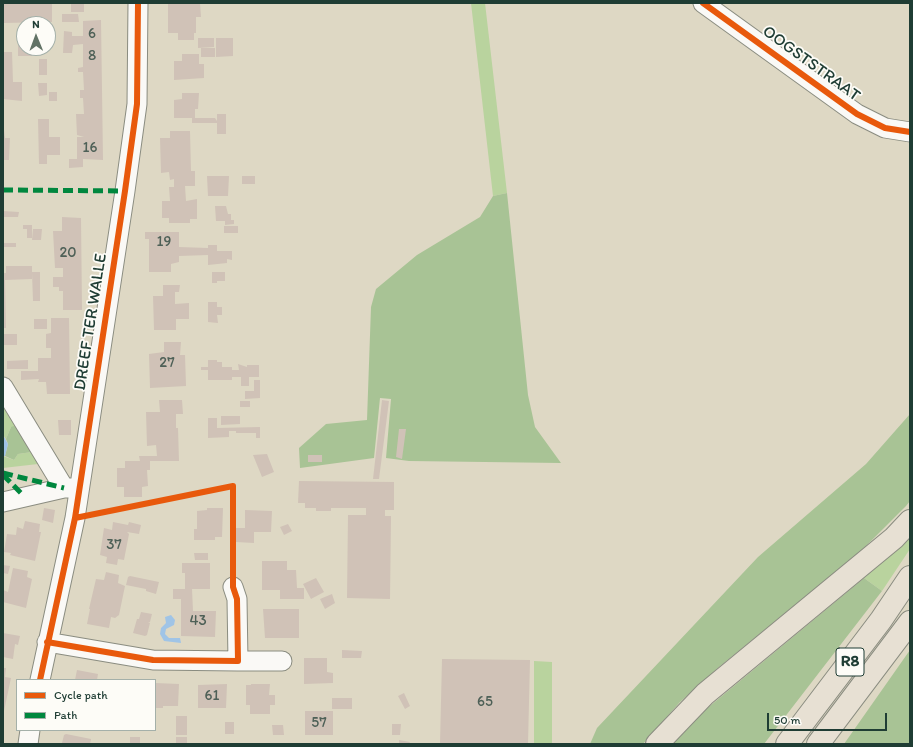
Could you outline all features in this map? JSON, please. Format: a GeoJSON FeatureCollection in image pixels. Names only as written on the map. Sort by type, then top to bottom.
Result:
{"type":"FeatureCollection","features":[{"type":"Feature","properties":{"kind":"highway"},"geometry":{"type":"LineString","coordinates":[[657,744],[705,694],[888,543],[910,521]]}},
{"type":"Feature","properties":{"kind":"highway","name":"R8"},"geometry":{"type":"LineString","coordinates":[[787,744],[881,620],[910,577]]}},
{"type":"Feature","properties":{"kind":"highway","name":"R8"},"geometry":{"type":"LineString","coordinates":[[818,744],[910,622]]}},
{"type":"Feature","properties":{"kind":"street","name":"DREEF TER WALLE"},"geometry":{"type":"LineString","coordinates":[[40,679],[75,518],[72,488],[125,191],[137,104],[138,3]]}},
{"type":"Feature","properties":{"kind":"street","name":"OOGSTSTRAAT"},"geometry":{"type":"LineString","coordinates":[[703,3],[857,114],[885,128],[910,132]]}},
{"type":"Feature","properties":{"kind":"street"},"geometry":{"type":"LineString","coordinates":[[3,387],[72,488],[3,502]]}},
{"type":"Feature","properties":{"kind":"street"},"geometry":{"type":"LineString","coordinates":[[233,587],[237,599],[238,661]]}},
{"type":"Feature","properties":{"kind":"street"},"geometry":{"type":"LineString","coordinates":[[47,642],[153,660],[282,661]]}},
{"type":"Feature","properties":{"kind":"street"},"geometry":{"type":"LineString","coordinates":[[28,744],[30,731]]}},
{"type":"Feature","properties":{"kind":"green space"},"geometry":{"type":"Polygon","coordinates":[[[471,3],[485,3],[507,193],[493,196],[471,3]]]}},
{"type":"Feature","properties":{"kind":"green space"},"geometry":{"type":"Polygon","coordinates":[[[507,193],[528,395],[535,427],[561,463],[409,461],[386,458],[391,399],[380,398],[374,458],[300,468],[299,448],[326,424],[367,420],[371,307],[376,289],[417,255],[480,217],[493,196],[507,193]]]}},
{"type":"Feature","properties":{"kind":"green space"},"geometry":{"type":"Polygon","coordinates":[[[3,404],[20,429],[11,427],[6,439],[3,435],[3,404]]]}},
{"type":"Feature","properties":{"kind":"green space"},"geometry":{"type":"Polygon","coordinates":[[[910,414],[910,501],[906,506],[860,552],[719,667],[680,702],[643,744],[590,744],[597,728],[758,557],[866,464],[910,414]]]}},
{"type":"Feature","properties":{"kind":"green space"},"geometry":{"type":"Polygon","coordinates":[[[14,426],[20,429],[32,452],[18,454],[14,460],[5,456],[8,444],[6,439],[11,427],[14,426]]]}},
{"type":"Feature","properties":{"kind":"green space"},"geometry":{"type":"Polygon","coordinates":[[[32,452],[38,464],[3,468],[3,456],[14,460],[18,454],[32,452]]]}},
{"type":"Feature","properties":{"kind":"green space"},"geometry":{"type":"Polygon","coordinates":[[[910,530],[910,549],[882,591],[864,578],[910,530]]]}},
{"type":"Feature","properties":{"kind":"green space"},"geometry":{"type":"Polygon","coordinates":[[[864,578],[882,591],[764,744],[670,744],[705,710],[864,578]]]}},
{"type":"Feature","properties":{"kind":"green space"},"geometry":{"type":"Polygon","coordinates":[[[910,650],[910,744],[844,744],[910,650]]]}},
{"type":"Feature","properties":{"kind":"green space"},"geometry":{"type":"Polygon","coordinates":[[[534,661],[552,662],[552,744],[534,744],[534,661]]]}},
{"type":"Feature","properties":{"kind":"water"},"geometry":{"type":"Polygon","coordinates":[[[3,435],[8,444],[5,456],[3,456],[3,435]]]}},
{"type":"Feature","properties":{"kind":"water"},"geometry":{"type":"Polygon","coordinates":[[[171,615],[175,620],[174,625],[166,629],[165,634],[169,638],[180,638],[181,643],[164,641],[160,634],[161,628],[166,623],[165,617],[171,615]]]}},
{"type":"Feature","properties":{"kind":"building"},"geometry":{"type":"Polygon","coordinates":[[[3,3],[52,3],[52,16],[16,16],[16,23],[3,23],[3,3]]]}},
{"type":"Feature","properties":{"kind":"building"},"geometry":{"type":"Polygon","coordinates":[[[168,3],[200,3],[201,17],[196,17],[196,33],[194,33],[194,40],[178,40],[178,33],[168,33],[168,3]]]}},
{"type":"Feature","properties":{"kind":"building"},"geometry":{"type":"Polygon","coordinates":[[[71,4],[84,4],[84,12],[71,12],[71,4]]]}},
{"type":"Feature","properties":{"kind":"building"},"geometry":{"type":"Polygon","coordinates":[[[62,14],[78,14],[79,22],[62,22],[62,14]]]}},
{"type":"Feature","properties":{"kind":"building"},"geometry":{"type":"Polygon","coordinates":[[[101,20],[103,160],[83,159],[83,167],[69,168],[69,159],[77,159],[77,137],[84,137],[77,135],[76,114],[84,114],[83,98],[80,98],[80,90],[84,90],[83,72],[78,72],[78,68],[83,67],[83,44],[73,45],[72,53],[63,53],[64,31],[72,32],[72,36],[83,36],[83,21],[101,20]]]}},
{"type":"Feature","properties":{"kind":"building"},"geometry":{"type":"Polygon","coordinates":[[[198,38],[214,38],[214,47],[198,48],[198,38]]]}},
{"type":"Feature","properties":{"kind":"building"},"geometry":{"type":"Polygon","coordinates":[[[216,38],[233,38],[233,56],[216,57],[216,38]]]}},
{"type":"Feature","properties":{"kind":"building"},"geometry":{"type":"Polygon","coordinates":[[[201,48],[215,48],[215,57],[201,57],[201,48]]]}},
{"type":"Feature","properties":{"kind":"building"},"geometry":{"type":"Polygon","coordinates":[[[3,52],[12,52],[13,82],[22,82],[22,101],[3,99],[3,52]]]}},
{"type":"Feature","properties":{"kind":"building"},"geometry":{"type":"Polygon","coordinates":[[[182,54],[199,54],[199,64],[204,64],[204,78],[174,80],[174,61],[182,61],[182,54]]]}},
{"type":"Feature","properties":{"kind":"building"},"geometry":{"type":"Polygon","coordinates":[[[39,59],[47,59],[47,75],[39,75],[39,59]]]}},
{"type":"Feature","properties":{"kind":"building"},"geometry":{"type":"Polygon","coordinates":[[[38,83],[47,83],[47,95],[39,96],[38,83]]]}},
{"type":"Feature","properties":{"kind":"building"},"geometry":{"type":"Polygon","coordinates":[[[49,92],[57,92],[57,101],[49,101],[49,92]]]}},
{"type":"Feature","properties":{"kind":"building"},"geometry":{"type":"Polygon","coordinates":[[[182,93],[199,93],[198,109],[195,109],[195,118],[215,118],[217,121],[217,114],[226,114],[226,134],[217,134],[217,123],[192,123],[192,118],[174,118],[174,100],[182,99],[182,93]]]}},
{"type":"Feature","properties":{"kind":"building"},"geometry":{"type":"Polygon","coordinates":[[[38,119],[49,119],[49,137],[60,137],[60,155],[47,155],[47,164],[39,164],[38,119]]]}},
{"type":"Feature","properties":{"kind":"building"},"geometry":{"type":"Polygon","coordinates":[[[3,121],[5,138],[10,138],[9,160],[3,160],[3,121]]]}},
{"type":"Feature","properties":{"kind":"building"},"geometry":{"type":"Polygon","coordinates":[[[170,131],[190,131],[191,171],[195,171],[195,186],[185,186],[186,201],[197,199],[197,219],[190,219],[190,223],[169,223],[169,218],[162,218],[162,201],[170,201],[169,187],[174,187],[174,179],[170,180],[169,172],[161,173],[160,138],[170,138],[170,131]]]}},
{"type":"Feature","properties":{"kind":"building"},"geometry":{"type":"Polygon","coordinates":[[[207,176],[229,176],[228,196],[208,196],[207,176]]]}},
{"type":"Feature","properties":{"kind":"building"},"geometry":{"type":"Polygon","coordinates":[[[242,176],[255,176],[255,184],[242,184],[242,176]]]}},
{"type":"Feature","properties":{"kind":"building"},"geometry":{"type":"Polygon","coordinates":[[[215,206],[226,206],[228,214],[231,214],[231,220],[234,220],[234,224],[225,225],[225,221],[216,221],[215,206]]]}},
{"type":"Feature","properties":{"kind":"building"},"geometry":{"type":"Polygon","coordinates":[[[3,211],[19,212],[18,217],[3,217],[3,211]]]}},
{"type":"Feature","properties":{"kind":"building"},"geometry":{"type":"Polygon","coordinates":[[[62,217],[81,218],[82,310],[63,310],[63,291],[59,291],[59,287],[53,287],[53,277],[63,277],[63,268],[55,268],[53,231],[62,231],[62,217]]]}},
{"type":"Feature","properties":{"kind":"building"},"geometry":{"type":"Polygon","coordinates":[[[23,225],[32,225],[32,238],[27,238],[27,229],[23,229],[23,225]]]}},
{"type":"Feature","properties":{"kind":"building"},"geometry":{"type":"Polygon","coordinates":[[[224,226],[238,226],[238,233],[224,233],[224,226]]]}},
{"type":"Feature","properties":{"kind":"building"},"geometry":{"type":"Polygon","coordinates":[[[33,229],[42,229],[41,240],[32,240],[33,229]]]}},
{"type":"Feature","properties":{"kind":"building"},"geometry":{"type":"Polygon","coordinates":[[[145,232],[179,232],[179,247],[208,248],[208,245],[217,245],[217,251],[232,251],[232,260],[227,259],[227,263],[208,265],[208,255],[179,256],[179,262],[171,264],[171,272],[149,272],[149,239],[145,239],[145,232]]]}},
{"type":"Feature","properties":{"kind":"building"},"geometry":{"type":"Polygon","coordinates":[[[3,243],[16,243],[16,247],[3,247],[3,243]]]}},
{"type":"Feature","properties":{"kind":"building"},"geometry":{"type":"Polygon","coordinates":[[[6,266],[32,266],[32,272],[40,272],[40,301],[33,301],[32,273],[32,279],[5,280],[6,328],[3,328],[3,273],[6,273],[6,266]]]}},
{"type":"Feature","properties":{"kind":"building"},"geometry":{"type":"Polygon","coordinates":[[[212,272],[225,272],[225,281],[217,281],[217,283],[212,283],[212,272]]]}},
{"type":"Feature","properties":{"kind":"building"},"geometry":{"type":"Polygon","coordinates":[[[163,285],[180,285],[179,292],[175,292],[175,304],[189,303],[189,319],[176,319],[176,330],[154,330],[153,296],[163,296],[163,285]]]}},
{"type":"Feature","properties":{"kind":"building"},"geometry":{"type":"Polygon","coordinates":[[[208,302],[217,302],[217,307],[222,307],[222,315],[217,315],[218,323],[208,322],[208,302]]]}},
{"type":"Feature","properties":{"kind":"building"},"geometry":{"type":"Polygon","coordinates":[[[51,318],[69,318],[70,394],[47,394],[46,382],[38,382],[39,379],[21,380],[21,371],[38,371],[38,358],[51,358],[51,348],[46,348],[46,334],[51,333],[51,318]]]}},
{"type":"Feature","properties":{"kind":"building"},"geometry":{"type":"Polygon","coordinates":[[[34,319],[47,319],[47,329],[34,329],[34,319]]]}},
{"type":"Feature","properties":{"kind":"building"},"geometry":{"type":"Polygon","coordinates":[[[3,334],[17,334],[17,345],[3,345],[3,334]]]}},
{"type":"Feature","properties":{"kind":"building"},"geometry":{"type":"Polygon","coordinates":[[[164,342],[181,342],[180,355],[185,355],[186,386],[150,388],[149,354],[164,352],[164,342]]]}},
{"type":"Feature","properties":{"kind":"building"},"geometry":{"type":"Polygon","coordinates":[[[28,360],[28,369],[7,369],[7,361],[28,360]]]}},
{"type":"Feature","properties":{"kind":"building"},"geometry":{"type":"Polygon","coordinates":[[[208,360],[217,360],[217,362],[222,362],[222,367],[232,367],[232,370],[239,370],[238,364],[247,367],[247,365],[259,365],[259,377],[249,377],[249,386],[241,386],[241,377],[232,377],[232,380],[208,380],[208,370],[201,370],[201,367],[208,367],[208,360]]]}},
{"type":"Feature","properties":{"kind":"building"},"geometry":{"type":"Polygon","coordinates":[[[254,380],[260,380],[260,398],[245,399],[245,391],[254,391],[254,380]]]}},
{"type":"Feature","properties":{"kind":"building"},"geometry":{"type":"Polygon","coordinates":[[[159,400],[182,400],[183,414],[176,414],[179,461],[150,461],[150,470],[147,470],[148,486],[142,487],[142,497],[124,497],[124,487],[117,487],[117,468],[125,468],[125,461],[140,461],[139,456],[157,456],[156,445],[147,446],[146,412],[160,412],[159,400]]]}},
{"type":"Feature","properties":{"kind":"building"},"geometry":{"type":"Polygon","coordinates":[[[382,400],[389,401],[379,479],[373,479],[382,400]]]}},
{"type":"Feature","properties":{"kind":"building"},"geometry":{"type":"Polygon","coordinates":[[[240,401],[250,401],[250,407],[240,407],[240,401]]]}},
{"type":"Feature","properties":{"kind":"building"},"geometry":{"type":"Polygon","coordinates":[[[221,416],[240,416],[240,424],[221,425],[221,416]]]}},
{"type":"Feature","properties":{"kind":"building"},"geometry":{"type":"Polygon","coordinates":[[[208,418],[217,418],[217,428],[260,427],[260,438],[256,438],[256,433],[236,433],[236,431],[229,431],[229,437],[208,438],[208,418]]]}},
{"type":"Feature","properties":{"kind":"building"},"geometry":{"type":"Polygon","coordinates":[[[58,420],[71,420],[71,435],[59,435],[58,420]]]}},
{"type":"Feature","properties":{"kind":"building"},"geometry":{"type":"Polygon","coordinates":[[[399,429],[406,429],[402,459],[396,457],[399,429]]]}},
{"type":"Feature","properties":{"kind":"building"},"geometry":{"type":"Polygon","coordinates":[[[267,454],[274,472],[262,477],[253,455],[267,454]]]}},
{"type":"Feature","properties":{"kind":"building"},"geometry":{"type":"Polygon","coordinates":[[[308,455],[322,455],[322,462],[308,462],[308,455]]]}},
{"type":"Feature","properties":{"kind":"building"},"geometry":{"type":"Polygon","coordinates":[[[299,481],[394,482],[394,510],[385,510],[385,516],[391,516],[390,599],[347,598],[348,515],[366,515],[366,508],[331,508],[331,511],[316,511],[316,508],[305,508],[305,503],[298,503],[299,481]]]}},
{"type":"Feature","properties":{"kind":"building"},"geometry":{"type":"Polygon","coordinates":[[[44,508],[55,510],[53,523],[42,520],[44,508]]]}},
{"type":"Feature","properties":{"kind":"building"},"geometry":{"type":"Polygon","coordinates":[[[207,508],[223,508],[222,537],[215,537],[215,540],[194,540],[194,529],[197,529],[197,511],[207,510],[207,508]]]}},
{"type":"Feature","properties":{"kind":"building"},"geometry":{"type":"Polygon","coordinates":[[[245,510],[272,511],[271,532],[254,532],[254,543],[236,542],[236,528],[245,528],[245,510]]]}},
{"type":"Feature","properties":{"kind":"building"},"geometry":{"type":"Polygon","coordinates":[[[25,521],[40,524],[39,532],[41,532],[35,561],[10,555],[11,553],[4,552],[7,534],[16,535],[17,527],[23,529],[25,521]]]}},
{"type":"Feature","properties":{"kind":"building"},"geometry":{"type":"Polygon","coordinates":[[[113,522],[128,525],[129,522],[141,525],[139,534],[127,532],[129,534],[124,560],[118,559],[117,565],[106,563],[107,557],[100,555],[104,528],[112,530],[113,522]]]}},
{"type":"Feature","properties":{"kind":"building"},"geometry":{"type":"Polygon","coordinates":[[[288,524],[292,531],[284,535],[280,527],[288,524]]]}},
{"type":"Feature","properties":{"kind":"building"},"geometry":{"type":"Polygon","coordinates":[[[194,553],[208,553],[208,560],[195,560],[194,553]]]}},
{"type":"Feature","properties":{"kind":"building"},"geometry":{"type":"Polygon","coordinates":[[[262,561],[287,561],[287,570],[296,570],[297,588],[304,588],[304,599],[280,599],[280,590],[262,590],[262,561]]]}},
{"type":"Feature","properties":{"kind":"building"},"geometry":{"type":"Polygon","coordinates":[[[182,563],[210,563],[210,589],[192,589],[193,611],[216,611],[215,637],[181,636],[181,599],[173,599],[173,589],[185,589],[185,573],[182,573],[182,563]]]}},
{"type":"Feature","properties":{"kind":"building"},"geometry":{"type":"Polygon","coordinates":[[[3,565],[10,566],[8,574],[3,573],[3,565]]]}},
{"type":"Feature","properties":{"kind":"building"},"geometry":{"type":"Polygon","coordinates":[[[13,568],[28,571],[27,577],[32,579],[26,608],[3,602],[3,590],[8,592],[13,568]]]}},
{"type":"Feature","properties":{"kind":"building"},"geometry":{"type":"Polygon","coordinates":[[[106,572],[119,575],[118,583],[125,586],[119,615],[115,618],[111,617],[109,628],[87,624],[96,579],[104,580],[106,572]]]}},
{"type":"Feature","properties":{"kind":"building"},"geometry":{"type":"Polygon","coordinates":[[[130,576],[159,582],[156,594],[146,591],[146,589],[126,585],[128,577],[130,576]]]}},
{"type":"Feature","properties":{"kind":"building"},"geometry":{"type":"Polygon","coordinates":[[[316,578],[324,592],[311,599],[303,584],[316,578]]]}},
{"type":"Feature","properties":{"kind":"building"},"geometry":{"type":"Polygon","coordinates":[[[332,594],[335,603],[325,609],[320,599],[332,594]]]}},
{"type":"Feature","properties":{"kind":"building"},"geometry":{"type":"Polygon","coordinates":[[[263,609],[299,609],[299,638],[265,638],[263,609]]]}},
{"type":"Feature","properties":{"kind":"building"},"geometry":{"type":"Polygon","coordinates":[[[141,612],[152,614],[150,622],[148,623],[150,623],[147,635],[145,636],[133,633],[137,619],[139,619],[141,612]]]}},
{"type":"Feature","properties":{"kind":"building"},"geometry":{"type":"Polygon","coordinates":[[[3,633],[20,636],[18,645],[15,644],[13,659],[3,657],[3,633]]]}},
{"type":"Feature","properties":{"kind":"building"},"geometry":{"type":"Polygon","coordinates":[[[342,650],[362,651],[361,658],[342,658],[342,650]]]}},
{"type":"Feature","properties":{"kind":"building"},"geometry":{"type":"Polygon","coordinates":[[[304,658],[327,658],[327,672],[333,673],[333,683],[304,684],[304,658]]]}},
{"type":"Feature","properties":{"kind":"building"},"geometry":{"type":"Polygon","coordinates":[[[442,659],[530,660],[528,744],[440,744],[442,659]]]}},
{"type":"Feature","properties":{"kind":"building"},"geometry":{"type":"Polygon","coordinates":[[[3,668],[6,668],[5,677],[11,678],[4,711],[3,711],[3,668]]]}},
{"type":"Feature","properties":{"kind":"building"},"geometry":{"type":"Polygon","coordinates":[[[77,670],[98,674],[97,679],[75,679],[77,670]]]}},
{"type":"Feature","properties":{"kind":"building"},"geometry":{"type":"Polygon","coordinates":[[[156,683],[179,684],[178,706],[163,706],[163,708],[156,708],[156,683]]]}},
{"type":"Feature","properties":{"kind":"building"},"geometry":{"type":"Polygon","coordinates":[[[227,684],[226,708],[198,708],[198,685],[227,684]]]}},
{"type":"Feature","properties":{"kind":"building"},"geometry":{"type":"Polygon","coordinates":[[[270,684],[269,695],[275,695],[275,705],[270,705],[270,714],[250,714],[250,705],[246,705],[246,685],[270,684]]]}},
{"type":"Feature","properties":{"kind":"building"},"geometry":{"type":"Polygon","coordinates":[[[404,693],[410,706],[405,709],[398,696],[404,693]]]}},
{"type":"Feature","properties":{"kind":"building"},"geometry":{"type":"Polygon","coordinates":[[[332,698],[352,698],[352,709],[332,709],[332,698]]]}},
{"type":"Feature","properties":{"kind":"building"},"geometry":{"type":"Polygon","coordinates":[[[305,711],[333,711],[333,735],[305,735],[305,711]]]}},
{"type":"Feature","properties":{"kind":"building"},"geometry":{"type":"Polygon","coordinates":[[[176,716],[187,716],[187,735],[176,735],[176,716]]]}},
{"type":"Feature","properties":{"kind":"building"},"geometry":{"type":"Polygon","coordinates":[[[225,722],[234,722],[234,734],[225,734],[225,722]]]}},
{"type":"Feature","properties":{"kind":"building"},"geometry":{"type":"Polygon","coordinates":[[[392,724],[401,724],[400,735],[392,735],[392,724]]]}},
{"type":"Feature","properties":{"kind":"building"},"geometry":{"type":"Polygon","coordinates":[[[272,725],[283,725],[284,735],[273,735],[272,725]]]}},
{"type":"Feature","properties":{"kind":"building"},"geometry":{"type":"Polygon","coordinates":[[[66,734],[91,739],[90,744],[64,744],[62,743],[64,735],[66,734]]]}},
{"type":"Feature","properties":{"kind":"building"},"geometry":{"type":"Polygon","coordinates":[[[130,737],[140,737],[140,744],[130,744],[130,737]]]}},
{"type":"Feature","properties":{"kind":"building"},"geometry":{"type":"Polygon","coordinates":[[[176,737],[187,737],[187,744],[176,744],[176,737]]]}},
{"type":"Feature","properties":{"kind":"building"},"geometry":{"type":"Polygon","coordinates":[[[399,740],[410,742],[409,744],[399,744],[399,740]]]}},
{"type":"Feature","properties":{"kind":"marked path"},"geometry":{"type":"LineString","coordinates":[[3,190],[125,191]]}},
{"type":"Feature","properties":{"kind":"marked path"},"geometry":{"type":"LineString","coordinates":[[3,473],[64,488]]}},
{"type":"Feature","properties":{"kind":"marked path"},"geometry":{"type":"LineString","coordinates":[[3,475],[24,496]]}},
{"type":"Feature","properties":{"kind":"cycle path"},"geometry":{"type":"LineString","coordinates":[[40,679],[75,518],[125,191],[137,104],[138,3]]}},
{"type":"Feature","properties":{"kind":"cycle path"},"geometry":{"type":"LineString","coordinates":[[703,3],[857,114],[885,128],[910,132]]}},
{"type":"Feature","properties":{"kind":"cycle path"},"geometry":{"type":"LineString","coordinates":[[47,642],[153,660],[238,661],[237,599],[233,587],[233,486],[75,518]]}}]}
